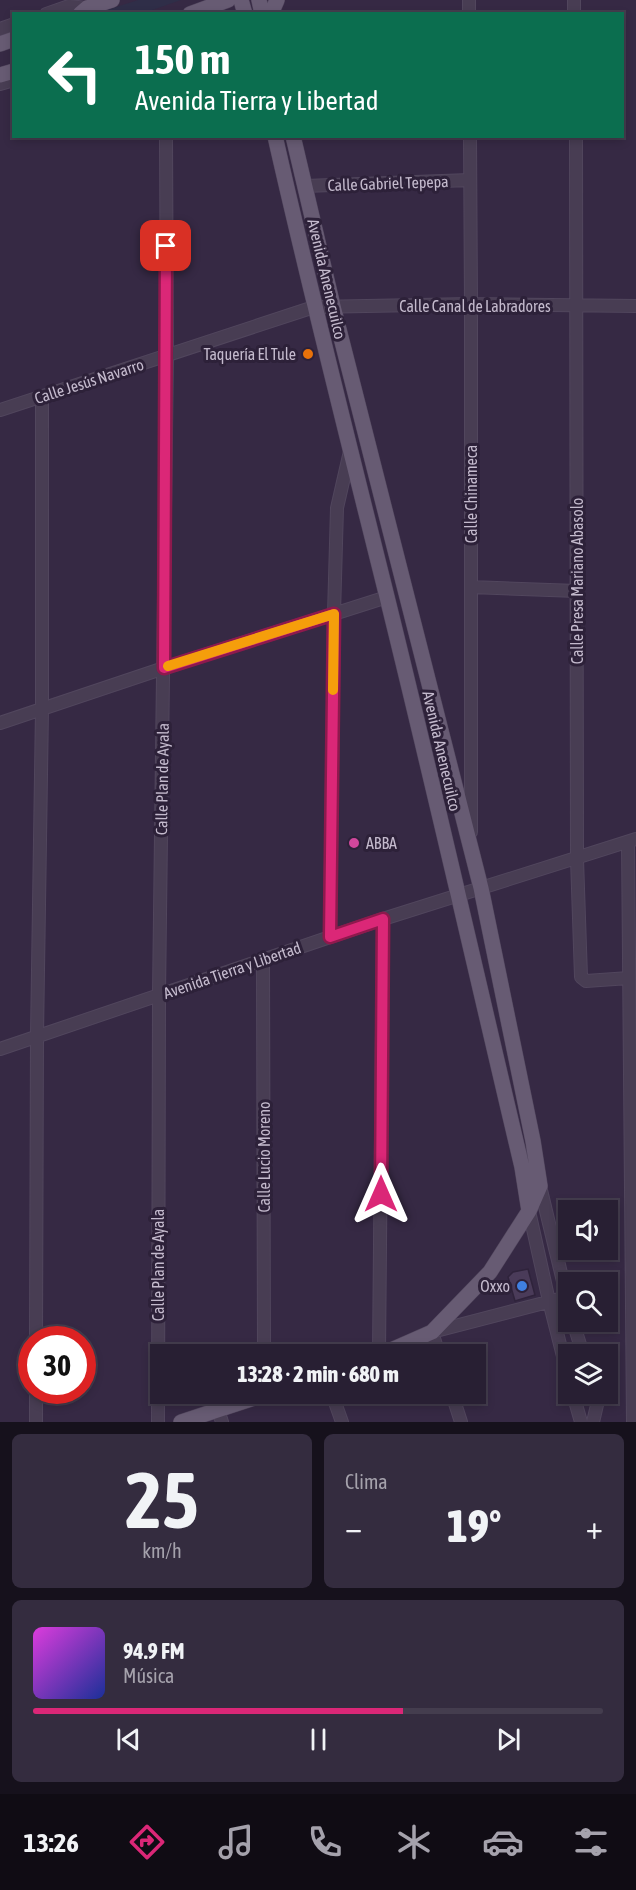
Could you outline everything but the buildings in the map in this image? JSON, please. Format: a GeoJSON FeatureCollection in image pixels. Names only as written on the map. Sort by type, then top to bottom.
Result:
{"type":"FeatureCollection","features":[{"type":"Feature","properties":{"kind":"main road"},"geometry":{"type":"LineString","coordinates":[[84,11],[112,0]]}},
{"type":"Feature","properties":{"kind":"main road"},"geometry":{"type":"LineString","coordinates":[[195,12],[228,0]]}},
{"type":"Feature","properties":{"kind":"main road","name":"Avenida Anenecuilco"},"geometry":{"type":"LineString","coordinates":[[275,138],[314,307],[387,597],[458,895],[522,1167],[529,1211]]}},
{"type":"Feature","properties":{"kind":"main road","name":"Avenida Anenecuilco"},"geometry":{"type":"LineString","coordinates":[[293,138],[333,306],[481,888],[533,1141],[540,1186]]}},
{"type":"Feature","properties":{"kind":"main road"},"geometry":{"type":"LineString","coordinates":[[404,1344],[432,1332],[490,1272],[529,1211],[540,1186]]}},
{"type":"Feature","properties":{"kind":"main road"},"geometry":{"type":"LineString","coordinates":[[181,1422],[220,1416],[245,1404]]}},
{"type":"Feature","properties":{"kind":"street"},"geometry":{"type":"LineString","coordinates":[[52,12],[69,6],[84,11]]}},
{"type":"Feature","properties":{"kind":"street","name":"Calle Plan de Ayala"},"geometry":{"type":"LineString","coordinates":[[158,1422],[159,995],[167,355],[166,138]]}},
{"type":"Feature","properties":{"kind":"street","name":"Calle Chinameca"},"geometry":{"type":"LineString","coordinates":[[470,138],[471,851]]}},
{"type":"Feature","properties":{"kind":"street","name":"Calle Presa Mariano Abasolo"},"geometry":{"type":"LineString","coordinates":[[576,138],[577,859],[581,977],[586,981],[629,978]]}},
{"type":"Feature","properties":{"kind":"street","name":"Calle Gabriel Tepepa"},"geometry":{"type":"LineString","coordinates":[[305,186],[470,180]]}},
{"type":"Feature","properties":{"kind":"street","name":"Calle Canal de Labradores"},"geometry":{"type":"LineString","coordinates":[[314,307],[471,304],[636,306]]}},
{"type":"Feature","properties":{"kind":"street","name":"Calle Jesús Navarro"},"geometry":{"type":"LineString","coordinates":[[0,410],[314,307]]}},
{"type":"Feature","properties":{"kind":"street"},"geometry":{"type":"LineString","coordinates":[[36,1326],[37,1036],[42,709],[42,396]]}},
{"type":"Feature","properties":{"kind":"street"},"geometry":{"type":"LineString","coordinates":[[330,937],[337,508],[350,451]]}},
{"type":"Feature","properties":{"kind":"street"},"geometry":{"type":"LineString","coordinates":[[471,587],[577,591]]}},
{"type":"Feature","properties":{"kind":"street"},"geometry":{"type":"LineString","coordinates":[[0,723],[387,597]]}},
{"type":"Feature","properties":{"kind":"street"},"geometry":{"type":"LineString","coordinates":[[632,841],[629,978],[634,1272],[633,1422]]}},
{"type":"Feature","properties":{"kind":"street","name":"Avenida Tierra y Libertad"},"geometry":{"type":"LineString","coordinates":[[0,1049],[383,919],[632,841]]}},
{"type":"Feature","properties":{"kind":"street"},"geometry":{"type":"LineString","coordinates":[[381,1344],[383,919]]}},
{"type":"Feature","properties":{"kind":"street","name":"Calle Lucio Moreno"},"geometry":{"type":"LineString","coordinates":[[263,959],[264,1344]]}},
{"type":"Feature","properties":{"kind":"street","name":"Avenida Anenecuilco"},"geometry":{"type":"LineString","coordinates":[[540,1186],[561,1272]]}},
{"type":"Feature","properties":{"kind":"street","name":"Avenida Anenecuilco"},"geometry":{"type":"LineString","coordinates":[[529,1211],[560,1344]]}},
{"type":"Feature","properties":{"kind":"street"},"geometry":{"type":"LineString","coordinates":[[436,1344],[432,1332],[558,1301]]}},
{"type":"Feature","properties":{"kind":"street"},"geometry":{"type":"LineString","coordinates":[[36,1404],[36,1422]]}},
{"type":"Feature","properties":{"kind":"street"},"geometry":{"type":"LineString","coordinates":[[336,1404],[342,1422]]}},
{"type":"Feature","properties":{"kind":"street"},"geometry":{"type":"LineString","coordinates":[[455,1404],[461,1422]]}},
{"type":"Feature","properties":{"kind":"street"},"geometry":{"type":"LineString","coordinates":[[576,1404],[580,1422]]}},
{"type":"Feature","properties":{"kind":"street"},"geometry":{"type":"LineString","coordinates":[[593,1422],[597,1404]]}},
{"type":"Feature","properties":{"kind":"shaded area"},"geometry":{"type":"Polygon","coordinates":[[[138,0],[181,0],[147,12],[101,12],[138,0]]]}},
{"type":"Feature","properties":{"kind":"slow traffic"},"geometry":{"type":"LineString","coordinates":[[168,666],[334,614],[333,690]]}},
{"type":"Feature","properties":{"kind":"place","name":"Taquería El Tule"},"geometry":{"type":"Point","coordinates":[308,354]}},
{"type":"Feature","properties":{"kind":"place","name":"ABBA"},"geometry":{"type":"Point","coordinates":[354,843]}},
{"type":"Feature","properties":{"kind":"place","name":"Oxxo"},"geometry":{"type":"Point","coordinates":[522,1286]}},
{"type":"Feature","properties":{"kind":"route"},"geometry":{"type":"LineString","coordinates":[[166,246],[164,668],[334,614],[330,937],[383,919],[381,1194]]}}]}
